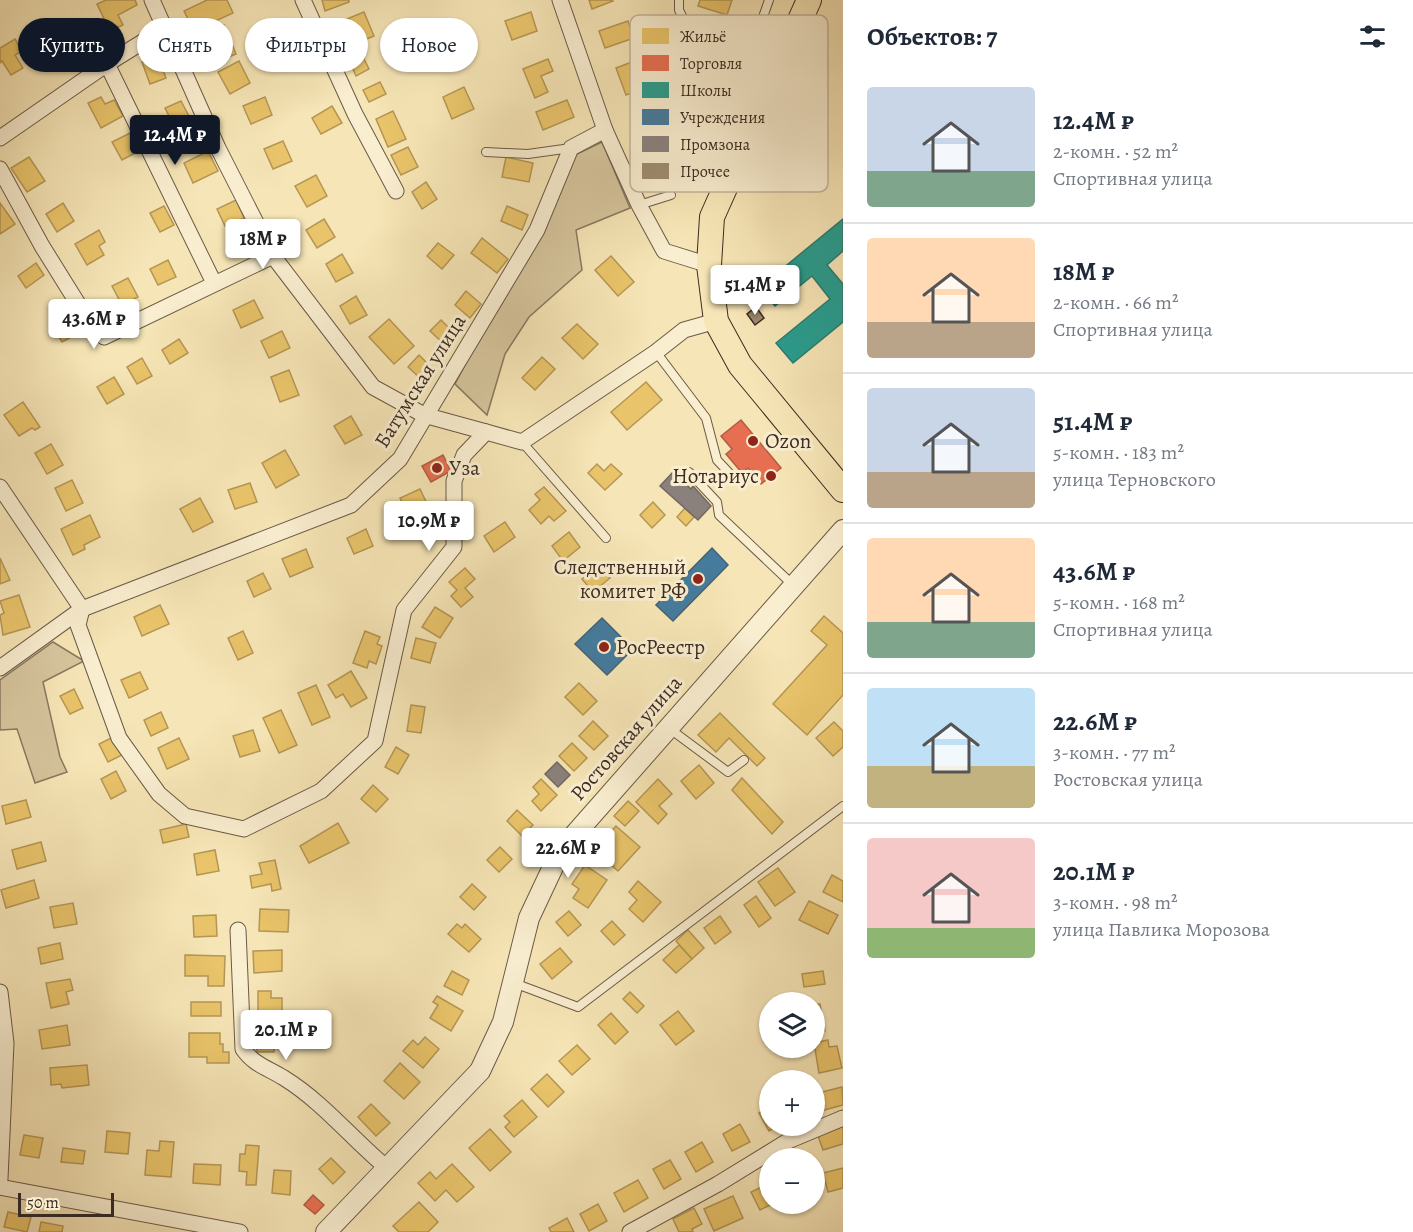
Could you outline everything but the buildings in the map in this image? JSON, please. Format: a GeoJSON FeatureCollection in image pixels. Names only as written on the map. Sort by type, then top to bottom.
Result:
{"type":"FeatureCollection","features":[{"type":"Feature","properties":{"kind":"main road"},"geometry":{"type":"LineString","coordinates":[[802,15],[809,0]]}},
{"type":"Feature","properties":{"kind":"main road"},"geometry":{"type":"LineString","coordinates":[[723,192],[712,217],[709,265],[716,321],[740,365],[843,490]]}},
{"type":"Feature","properties":{"kind":"street"},"geometry":{"type":"LineString","coordinates":[[152,0],[160,18]]}},
{"type":"Feature","properties":{"kind":"street"},"geometry":{"type":"LineString","coordinates":[[303,0],[355,114],[396,191]]}},
{"type":"Feature","properties":{"kind":"street"},"geometry":{"type":"LineString","coordinates":[[560,0],[605,130],[630,184]]}},
{"type":"Feature","properties":{"kind":"street"},"geometry":{"type":"LineString","coordinates":[[0,138],[95,72]]}},
{"type":"Feature","properties":{"kind":"street"},"geometry":{"type":"LineString","coordinates":[[111,72],[214,283]]}},
{"type":"Feature","properties":{"kind":"street"},"geometry":{"type":"LineString","coordinates":[[184,72],[218,148],[273,256],[373,387],[424,416],[522,442],[656,352],[684,330],[716,321]]}},
{"type":"Feature","properties":{"kind":"street"},"geometry":{"type":"LineString","coordinates":[[571,148],[605,130]]}},
{"type":"Feature","properties":{"kind":"street","name":"Батумская улица"},"geometry":{"type":"LineString","coordinates":[[0,668],[82,609],[351,505],[400,459],[537,230],[571,148]]}},
{"type":"Feature","properties":{"kind":"street"},"geometry":{"type":"LineString","coordinates":[[0,169],[42,246],[81,310],[93,328],[104,337],[273,256]]}},
{"type":"Feature","properties":{"kind":"street"},"geometry":{"type":"LineString","coordinates":[[633,192],[664,251],[709,265]]}},
{"type":"Feature","properties":{"kind":"street"},"geometry":{"type":"LineString","coordinates":[[0,487],[82,609],[78,626],[119,738],[159,794],[185,816],[244,829],[321,791],[375,741],[404,610],[453,547],[454,481],[464,455],[486,432]]}},
{"type":"Feature","properties":{"kind":"street","name":"Ростовская улица"},"geometry":{"type":"LineString","coordinates":[[326,1232],[480,1071],[502,1022],[529,918],[561,850],[843,530]]}},
{"type":"Feature","properties":{"kind":"street"},"geometry":{"type":"LineString","coordinates":[[238,930],[243,1049],[251,1062],[283,1077],[320,1103],[387,1168]]}},
{"type":"Feature","properties":{"kind":"street"},"geometry":{"type":"LineString","coordinates":[[0,992],[6,1043],[0,1179]]}},
{"type":"Feature","properties":{"kind":"street"},"geometry":{"type":"LineString","coordinates":[[630,1232],[718,1184],[788,1142],[843,1118]]}},
{"type":"Feature","properties":{"kind":"street"},"geometry":{"type":"LineString","coordinates":[[0,1187],[240,1232]]}},
{"type":"Feature","properties":{"kind":"lane"},"geometry":{"type":"LineString","coordinates":[[679,0],[682,15]]}},
{"type":"Feature","properties":{"kind":"lane"},"geometry":{"type":"LineString","coordinates":[[764,15],[769,0]]}},
{"type":"Feature","properties":{"kind":"lane"},"geometry":{"type":"LineString","coordinates":[[486,152],[528,154],[571,148]]}},
{"type":"Feature","properties":{"kind":"lane"},"geometry":{"type":"LineString","coordinates":[[639,204],[671,195]]}},
{"type":"Feature","properties":{"kind":"lane"},"geometry":{"type":"LineString","coordinates":[[656,352],[706,418],[717,460],[733,477]]}},
{"type":"Feature","properties":{"kind":"lane"},"geometry":{"type":"LineString","coordinates":[[522,442],[606,538]]}},
{"type":"Feature","properties":{"kind":"lane"},"geometry":{"type":"LineString","coordinates":[[689,472],[717,502],[719,515],[793,585]]}},
{"type":"Feature","properties":{"kind":"lane"},"geometry":{"type":"LineString","coordinates":[[667,727],[728,772],[744,760]]}},
{"type":"Feature","properties":{"kind":"lane"},"geometry":{"type":"LineString","coordinates":[[513,982],[578,1007],[843,806]]}},
{"type":"Feature","properties":{"kind":"shaded area"},"geometry":{"type":"Polygon","coordinates":[[[602,142],[630,208],[576,230],[582,270],[529,317],[505,354],[487,415],[455,384],[575,155],[602,142]]]}},
{"type":"Feature","properties":{"kind":"shaded area"},"geometry":{"type":"Polygon","coordinates":[[[53,642],[84,661],[43,682],[60,757],[67,772],[35,783],[17,729],[0,730],[0,680],[53,642]]]}},
{"type":"Feature","properties":{"kind":"place","name":"Ozon"},"geometry":{"type":"Point","coordinates":[753,441]}},
{"type":"Feature","properties":{"kind":"place","name":"Уза"},"geometry":{"type":"Point","coordinates":[437,468]}},
{"type":"Feature","properties":{"kind":"place","name":"Нотариус"},"geometry":{"type":"Point","coordinates":[771,476]}},
{"type":"Feature","properties":{"kind":"place","name":"Следственный комитет РФ"},"geometry":{"type":"Point","coordinates":[698,579]}},
{"type":"Feature","properties":{"kind":"place","name":"РосРеестр"},"geometry":{"type":"Point","coordinates":[604,647]}}]}
